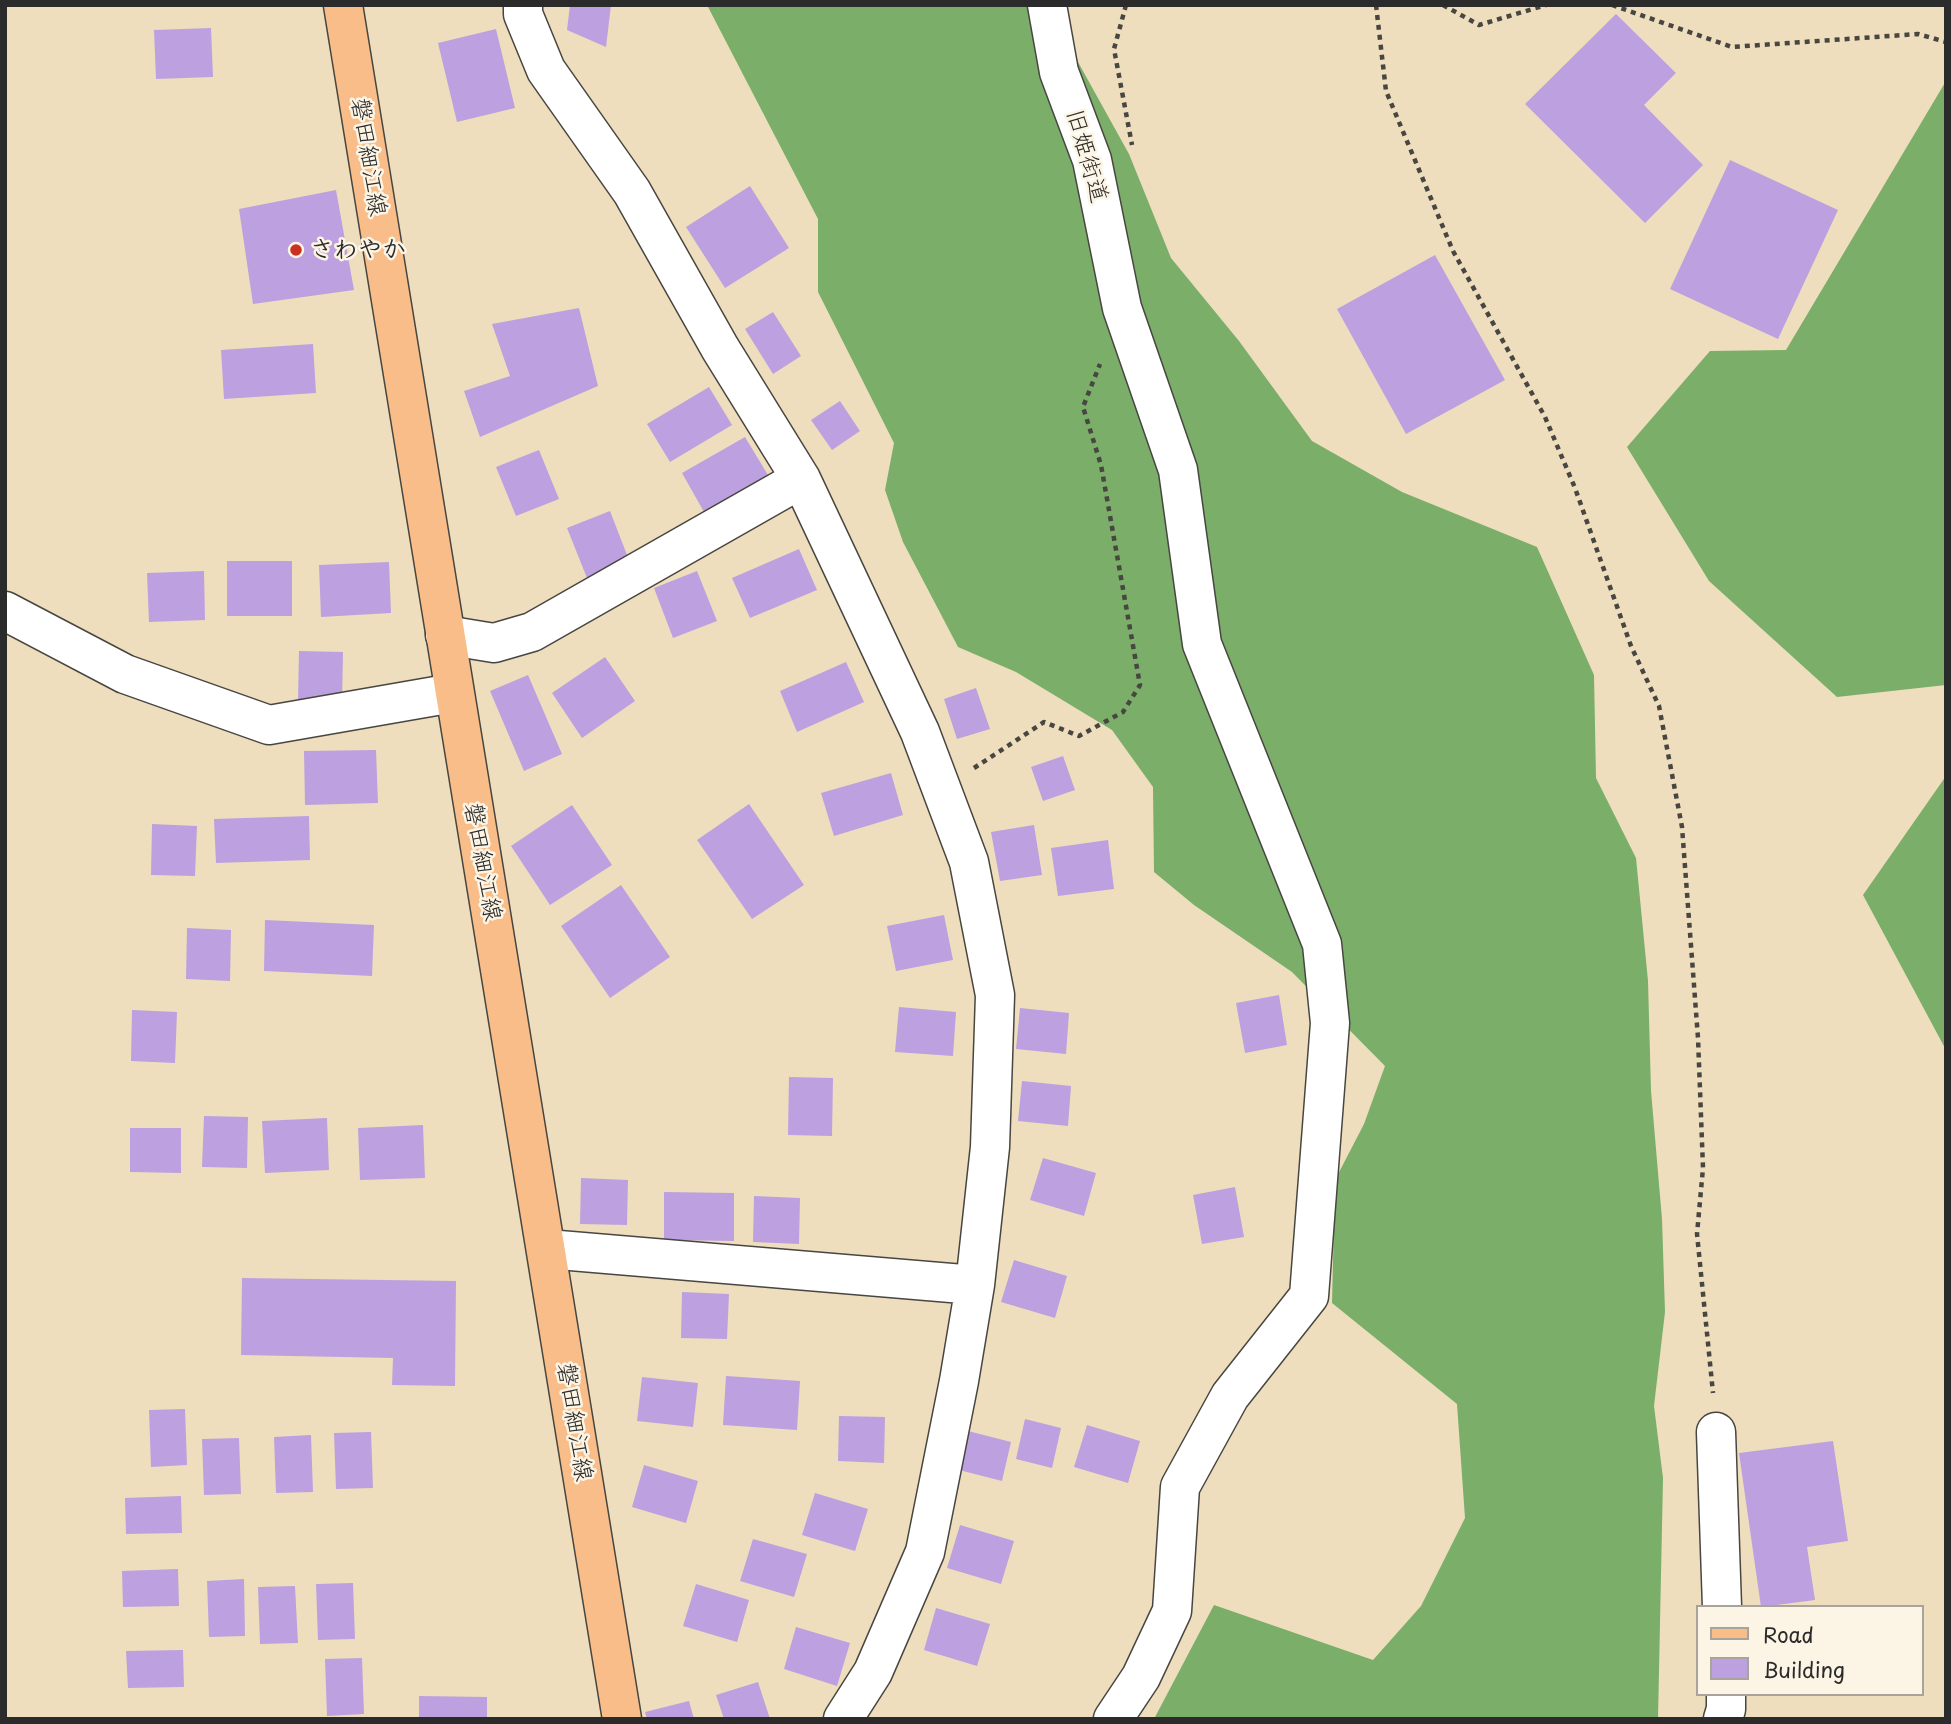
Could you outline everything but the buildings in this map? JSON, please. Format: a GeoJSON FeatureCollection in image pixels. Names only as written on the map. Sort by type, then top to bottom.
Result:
{"type":"FeatureCollection","features":[{"type":"Feature","properties":{"kind":"main road","name":"磐田細江線"},"geometry":{"type":"LineString","coordinates":[[343,5],[622,1719]]}},
{"type":"Feature","properties":{"kind":"street"},"geometry":{"type":"LineString","coordinates":[[523,5],[523,13],[546,70],[632,192],[720,348],[801,479],[920,732],[969,862],[995,995],[990,1147],[975,1284],[925,1552],[873,1672],[843,1719]]}},
{"type":"Feature","properties":{"kind":"street","name":"旧姫街道"},"geometry":{"type":"LineString","coordinates":[[1047,5],[1059,72],[1092,160],[1122,308],[1178,470],[1202,644],[1322,944],[1330,1023],[1308,1296],[1230,1396],[1180,1487],[1172,1611],[1141,1677],[1113,1719]]}},
{"type":"Feature","properties":{"kind":"street"},"geometry":{"type":"LineString","coordinates":[[445,635],[494,643],[532,632],[801,479]]}},
{"type":"Feature","properties":{"kind":"street"},"geometry":{"type":"LineString","coordinates":[[5,611],[125,674],[270,725],[453,693]]}},
{"type":"Feature","properties":{"kind":"street"},"geometry":{"type":"LineString","coordinates":[[547,1249],[975,1284]]}},
{"type":"Feature","properties":{"kind":"street"},"geometry":{"type":"LineString","coordinates":[[1716,1433],[1723,1605]]}},
{"type":"Feature","properties":{"kind":"street"},"geometry":{"type":"LineString","coordinates":[[1723,1719],[1726,1696]]}},
{"type":"Feature","properties":{"kind":"path"},"geometry":{"type":"LineString","coordinates":[[1126,5],[1114,49],[1132,146]]}},
{"type":"Feature","properties":{"kind":"path"},"geometry":{"type":"LineString","coordinates":[[1376,5],[1386,91],[1454,251],[1545,417],[1575,488],[1630,646],[1659,706],[1683,840],[1698,1038],[1703,1168],[1697,1234],[1716,1433]]}},
{"type":"Feature","properties":{"kind":"path"},"geometry":{"type":"LineString","coordinates":[[1443,5],[1479,25],[1546,5]]}},
{"type":"Feature","properties":{"kind":"path"},"geometry":{"type":"LineString","coordinates":[[1612,5],[1732,47],[1918,33],[1946,42]]}},
{"type":"Feature","properties":{"kind":"path"},"geometry":{"type":"LineString","coordinates":[[970,771],[1044,722],[1079,736],[1123,712],[1140,685],[1101,466],[1083,407],[1122,308]]}},
{"type":"Feature","properties":{"kind":"green space"},"geometry":{"type":"Polygon","coordinates":[[[707,5],[1055,5],[1053,17],[1129,154],[1171,258],[1239,341],[1312,441],[1402,492],[1537,547],[1594,675],[1596,778],[1636,858],[1648,981],[1651,1091],[1662,1219],[1665,1312],[1654,1406],[1663,1478],[1658,1719],[1154,1719],[1214,1605],[1373,1660],[1421,1606],[1465,1518],[1457,1404],[1332,1303],[1335,1180],[1364,1124],[1385,1066],[1292,972],[1194,905],[1154,872],[1153,787],[1112,730],[1016,672],[958,647],[903,542],[885,490],[894,443],[818,292],[818,219],[707,5]]]}},
{"type":"Feature","properties":{"kind":"green space"},"geometry":{"type":"Polygon","coordinates":[[[1946,81],[1946,685],[1837,697],[1709,581],[1627,447],[1710,351],[1786,350],[1946,81]]]}},
{"type":"Feature","properties":{"kind":"green space"},"geometry":{"type":"Polygon","coordinates":[[[1946,776],[1946,1050],[1863,895],[1946,776]]]}},
{"type":"Feature","properties":{"kind":"place","name":"さわやか"},"geometry":{"type":"Point","coordinates":[296,250]}}]}
